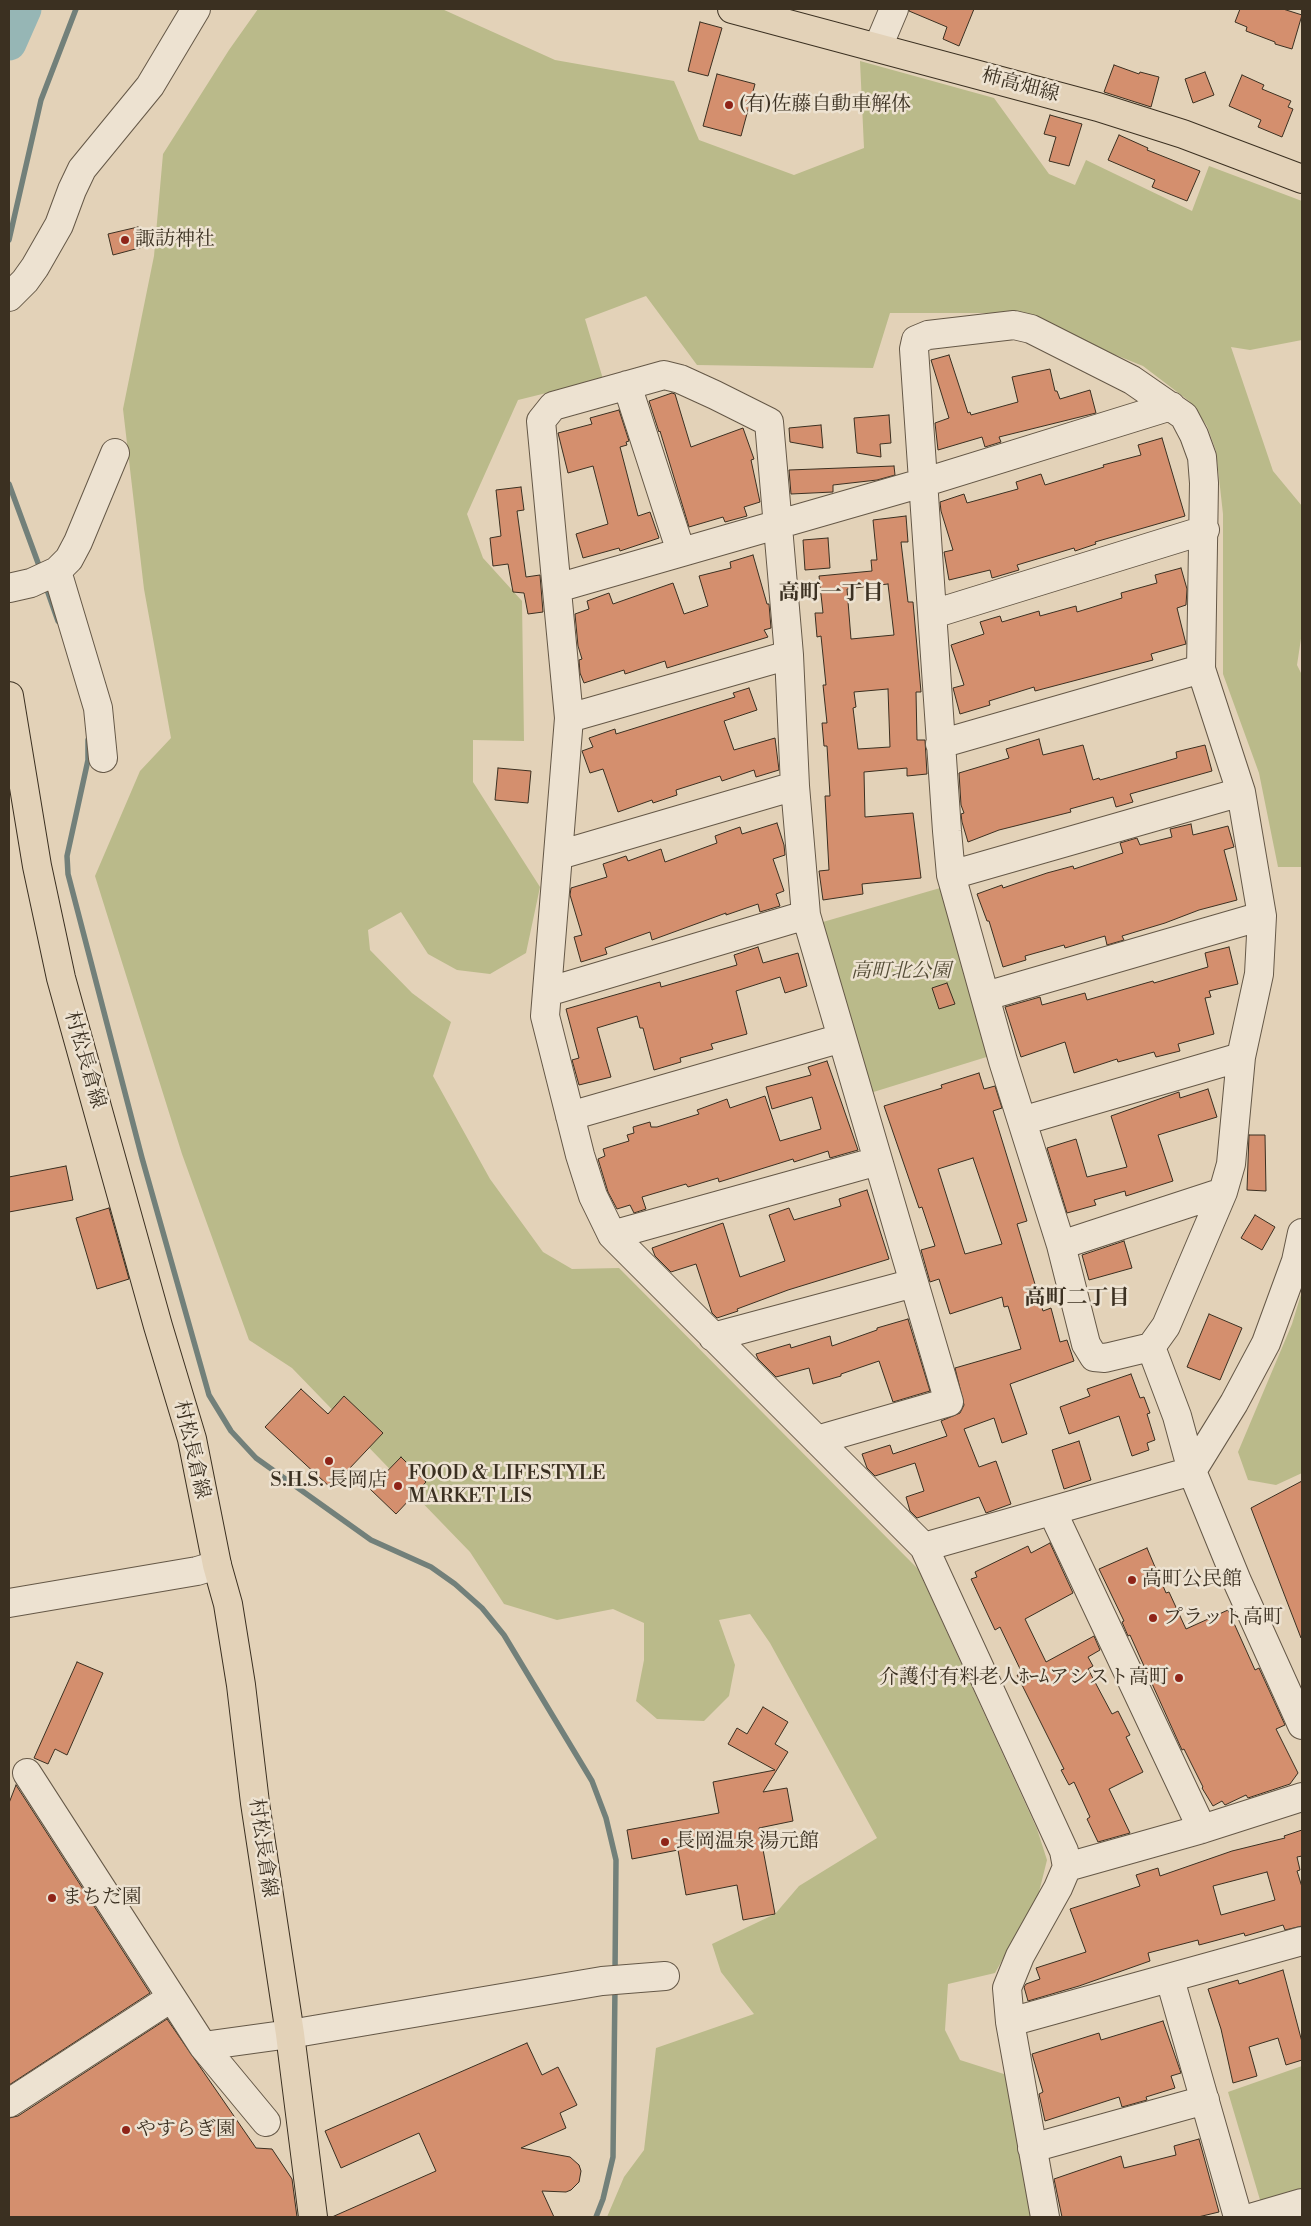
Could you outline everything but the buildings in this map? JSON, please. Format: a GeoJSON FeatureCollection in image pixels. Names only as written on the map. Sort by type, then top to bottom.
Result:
{"type":"FeatureCollection","features":[{"type":"Feature","properties":{"kind":"main road","name":"柿高畑線"},"geometry":{"type":"LineString","coordinates":[[732,9],[1098,107],[1183,134],[1302,179]]}},
{"type":"Feature","properties":{"kind":"main road","name":"村松長倉線"},"geometry":{"type":"LineString","coordinates":[[9,696],[37,866],[61,978],[158,1326],[192,1439],[217,1565],[228,1604],[241,1685],[255,1803],[290,2034],[313,2217]]}},
{"type":"Feature","properties":{"kind":"street"},"geometry":{"type":"LineString","coordinates":[[11,295],[25,281],[35,267],[59,225],[82,169],[150,86],[196,9]]}},
{"type":"Feature","properties":{"kind":"street"},"geometry":{"type":"LineString","coordinates":[[878,47],[894,9]]}},
{"type":"Feature","properties":{"kind":"street"},"geometry":{"type":"LineString","coordinates":[[1014,325],[1031,329],[1132,380],[1171,406],[1184,416],[1194,435],[1202,458],[1204,530],[1201,669],[1241,792],[1262,916],[1259,974],[1240,1057],[1231,1164],[1223,1192],[1166,1326],[1151,1347],[1105,1358],[1094,1357],[1086,1344],[1060,1244],[1003,1061],[951,875],[922,483],[914,349],[916,340],[928,335],[1014,325]]}},
{"type":"Feature","properties":{"kind":"street"},"geometry":{"type":"LineString","coordinates":[[818,1440],[949,1402],[806,915],[795,786],[789,655],[769,422],[715,395],[664,374],[553,406],[541,421],[569,718],[545,1016],[570,1116],[593,1196],[612,1235],[924,1547],[1064,1851],[1067,1867],[1058,1888],[1020,1956],[1007,1988],[1010,2022],[1045,2217]]}},
{"type":"Feature","properties":{"kind":"street"},"geometry":{"type":"LineString","coordinates":[[627,385],[681,552]]}},
{"type":"Feature","properties":{"kind":"street"},"geometry":{"type":"LineString","coordinates":[[557,588],[922,483],[1171,406]]}},
{"type":"Feature","properties":{"kind":"street"},"geometry":{"type":"LineString","coordinates":[[20,585],[57,572],[69,559],[115,453]]}},
{"type":"Feature","properties":{"kind":"street"},"geometry":{"type":"LineString","coordinates":[[933,614],[1204,530]]}},
{"type":"Feature","properties":{"kind":"street"},"geometry":{"type":"LineString","coordinates":[[57,572],[98,708],[103,758]]}},
{"type":"Feature","properties":{"kind":"street"},"geometry":{"type":"LineString","coordinates":[[569,718],[789,655]]}},
{"type":"Feature","properties":{"kind":"street"},"geometry":{"type":"LineString","coordinates":[[940,744],[1201,669]]}},
{"type":"Feature","properties":{"kind":"street"},"geometry":{"type":"LineString","coordinates":[[559,855],[795,786]]}},
{"type":"Feature","properties":{"kind":"street"},"geometry":{"type":"LineString","coordinates":[[951,875],[1241,792]]}},
{"type":"Feature","properties":{"kind":"street"},"geometry":{"type":"LineString","coordinates":[[547,992],[806,915]]}},
{"type":"Feature","properties":{"kind":"street"},"geometry":{"type":"LineString","coordinates":[[986,996],[1262,916]]}},
{"type":"Feature","properties":{"kind":"street"},"geometry":{"type":"LineString","coordinates":[[570,1116],[842,1038]]}},
{"type":"Feature","properties":{"kind":"street"},"geometry":{"type":"LineString","coordinates":[[1022,1121],[1240,1057]]}},
{"type":"Feature","properties":{"kind":"street"},"geometry":{"type":"LineString","coordinates":[[612,1235],[878,1161]]}},
{"type":"Feature","properties":{"kind":"street"},"geometry":{"type":"LineString","coordinates":[[1060,1244],[1223,1192]]}},
{"type":"Feature","properties":{"kind":"street"},"geometry":{"type":"LineString","coordinates":[[924,1547],[1192,1471],[1234,1403],[1266,1343],[1296,1261],[1302,1233]]}},
{"type":"Feature","properties":{"kind":"street"},"geometry":{"type":"LineString","coordinates":[[713,1338],[914,1283]]}},
{"type":"Feature","properties":{"kind":"street"},"geometry":{"type":"LineString","coordinates":[[1151,1347],[1177,1416],[1192,1471],[1237,1581],[1302,1725]]}},
{"type":"Feature","properties":{"kind":"street"},"geometry":{"type":"LineString","coordinates":[[1052,1510],[1202,1829]]}},
{"type":"Feature","properties":{"kind":"street"},"geometry":{"type":"LineString","coordinates":[[9,1603],[197,1571],[217,1565]]}},
{"type":"Feature","properties":{"kind":"street"},"geometry":{"type":"LineString","coordinates":[[27,1773],[203,2046],[266,2122]]}},
{"type":"Feature","properties":{"kind":"street"},"geometry":{"type":"LineString","coordinates":[[1067,1867],[1202,1829],[1302,1796]]}},
{"type":"Feature","properties":{"kind":"street"},"geometry":{"type":"LineString","coordinates":[[1010,2022],[1302,1941]]}},
{"type":"Feature","properties":{"kind":"street"},"geometry":{"type":"LineString","coordinates":[[203,2046],[290,2034],[602,1982],[665,1976]]}},
{"type":"Feature","properties":{"kind":"street"},"geometry":{"type":"LineString","coordinates":[[1170,1979],[1238,2217]]}},
{"type":"Feature","properties":{"kind":"street"},"geometry":{"type":"LineString","coordinates":[[9,2103],[171,1998]]}},
{"type":"Feature","properties":{"kind":"street"},"geometry":{"type":"LineString","coordinates":[[1032,2148],[1204,2100]]}},
{"type":"Feature","properties":{"kind":"street"},"geometry":{"type":"LineString","coordinates":[[1254,2217],[1302,2203]]}},
{"type":"Feature","properties":{"kind":"green space"},"geometry":{"type":"Polygon","coordinates":[[[258,9],[442,9],[555,60],[674,81],[699,140],[794,175],[864,148],[860,61],[994,98],[1049,174],[1075,185],[1086,160],[1192,211],[1209,166],[1302,201],[1302,340],[1250,350],[1231,347],[1273,471],[1302,506],[1302,632],[1297,665],[1302,675],[1302,867],[1278,867],[1259,773],[1223,674],[1223,514],[1216,451],[1207,426],[1189,401],[1143,366],[1011,313],[890,313],[873,368],[697,365],[646,296],[585,319],[603,379],[518,400],[467,514],[483,558],[522,601],[524,741],[473,740],[473,782],[540,887],[526,953],[490,974],[457,970],[428,954],[401,912],[368,930],[370,950],[412,993],[451,1022],[433,1076],[490,1179],[543,1252],[572,1269],[619,1268],[918,1569],[1037,1829],[1047,1860],[1038,1896],[995,1973],[948,1984],[945,2030],[960,2060],[1007,2075],[1034,2217],[607,2217],[624,2177],[644,2150],[656,2048],[754,2014],[721,1972],[712,1944],[775,1914],[799,1886],[877,1838],[770,1643],[750,1614],[719,1620],[735,1665],[729,1696],[704,1721],[657,1719],[636,1701],[644,1660],[644,1623],[613,1609],[557,1620],[504,1604],[470,1552],[292,1368],[249,1340],[182,1154],[95,876],[140,771],[171,738],[144,589],[123,409],[154,256],[163,154],[229,50],[258,9]]]}},
{"type":"Feature","properties":{"kind":"green space","name":"高町北公園"},"geometry":{"type":"Polygon","coordinates":[[[947,886],[993,1055],[867,1094],[816,924],[947,886]]]}},
{"type":"Feature","properties":{"kind":"green space"},"geometry":{"type":"Polygon","coordinates":[[[1302,1291],[1302,1473],[1276,1485],[1248,1480],[1238,1452],[1292,1324],[1302,1291]]]}},
{"type":"Feature","properties":{"kind":"green space"},"geometry":{"type":"Polygon","coordinates":[[[1302,2066],[1302,2199],[1263,2210],[1228,2092],[1302,2066]]]}},
{"type":"Feature","properties":{"kind":"waterway"},"geometry":{"type":"LineString","coordinates":[[9,43],[24,9]]}},
{"type":"Feature","properties":{"kind":"waterway"},"geometry":{"type":"LineString","coordinates":[[9,240],[41,100],[76,9]]}},
{"type":"Feature","properties":{"kind":"waterway"},"geometry":{"type":"LineString","coordinates":[[9,484],[41,571]]}},
{"type":"Feature","properties":{"kind":"waterway"},"geometry":{"type":"LineString","coordinates":[[45,584],[58,621]]}},
{"type":"Feature","properties":{"kind":"waterway"},"geometry":{"type":"LineString","coordinates":[[88,740],[88,760],[67,856],[68,874],[142,1158],[209,1395],[231,1431],[256,1458],[371,1540],[431,1567],[455,1584],[482,1608],[504,1635],[592,1781],[606,1818],[616,1860],[615,1973]]}},
{"type":"Feature","properties":{"kind":"waterway"},"geometry":{"type":"LineString","coordinates":[[596,2217],[603,2199],[613,2157],[615,1987]]}},
{"type":"Feature","properties":{"kind":"place","name":"(有)佐藤自動車解体"},"geometry":{"type":"Point","coordinates":[729,105]}},
{"type":"Feature","properties":{"kind":"place","name":"諏訪神社"},"geometry":{"type":"Point","coordinates":[125,240]}},
{"type":"Feature","properties":{"kind":"place","name":"S.H.S. 長岡店"},"geometry":{"type":"Point","coordinates":[329,1461]}},
{"type":"Feature","properties":{"kind":"place","name":"FOOD & LIFESTYLE MARKET LIS"},"geometry":{"type":"Point","coordinates":[398,1486]}},
{"type":"Feature","properties":{"kind":"place","name":"高町公民館"},"geometry":{"type":"Point","coordinates":[1132,1580]}},
{"type":"Feature","properties":{"kind":"place","name":"プラット高町"},"geometry":{"type":"Point","coordinates":[1153,1618]}},
{"type":"Feature","properties":{"kind":"place","name":"介護付有料老人ﾎｰﾑアシスト高町"},"geometry":{"type":"Point","coordinates":[1179,1678]}},
{"type":"Feature","properties":{"kind":"place","name":"長岡温泉 湯元館"},"geometry":{"type":"Point","coordinates":[665,1842]}},
{"type":"Feature","properties":{"kind":"place","name":"まちだ園"},"geometry":{"type":"Point","coordinates":[52,1898]}},
{"type":"Feature","properties":{"kind":"place","name":"やすらぎ園"},"geometry":{"type":"Point","coordinates":[126,2130]}},
{"type":"Feature","properties":{"kind":"district","name":"高町一丁目"},"geometry":{"type":"Point","coordinates":[831,594]}},
{"type":"Feature","properties":{"kind":"district","name":"高町二丁目"},"geometry":{"type":"Point","coordinates":[1077,1299]}}]}
